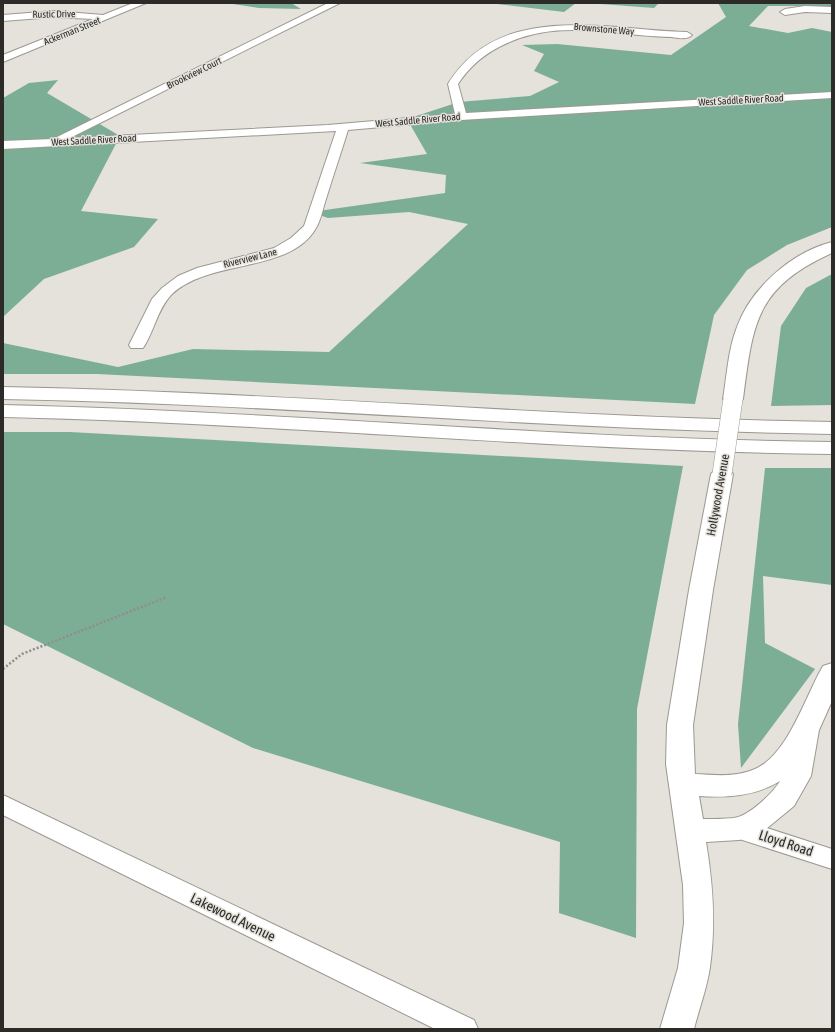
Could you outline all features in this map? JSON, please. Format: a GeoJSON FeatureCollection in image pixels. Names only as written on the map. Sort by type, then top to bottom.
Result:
{"type":"FeatureCollection","features":[{"type":"Feature","properties":{"kind":"main road","name":"Hollywood Avenue"},"geometry":{"type":"LineString","coordinates":[[677,1029],[694,968],[699,931],[698,884],[688,831],[682,784],[679,743],[682,707],[722,474],[743,335],[756,304],[775,282],[812,256],[832,247]]}},
{"type":"Feature","properties":{"kind":"main road"},"geometry":{"type":"LineString","coordinates":[[3,393],[212,398],[597,422],[740,427],[832,428]]}},
{"type":"Feature","properties":{"kind":"main road"},"geometry":{"type":"LineString","coordinates":[[3,411],[212,417],[545,439],[700,446],[832,448]]}},
{"type":"Feature","properties":{"kind":"main road"},"geometry":{"type":"LineString","coordinates":[[804,428],[832,424]]}},
{"type":"Feature","properties":{"kind":"main road"},"geometry":{"type":"LineString","coordinates":[[700,446],[832,461]]}},
{"type":"Feature","properties":{"kind":"main road"},"geometry":{"type":"LineString","coordinates":[[688,831],[739,829],[756,822],[775,806],[790,789],[797,776],[806,730],[832,672]]}},
{"type":"Feature","properties":{"kind":"main road"},"geometry":{"type":"LineString","coordinates":[[682,784],[720,786],[746,783],[771,774],[806,730]]}},
{"type":"Feature","properties":{"kind":"street","name":"Ackerman Street"},"geometry":{"type":"LineString","coordinates":[[3,59],[141,3]]}},
{"type":"Feature","properties":{"kind":"street","name":"Brookview Court"},"geometry":{"type":"LineString","coordinates":[[53,143],[335,3]]}},
{"type":"Feature","properties":{"kind":"street"},"geometry":{"type":"LineString","coordinates":[[785,12],[805,9],[832,10]]}},
{"type":"Feature","properties":{"kind":"street","name":"Rustic Drive"},"geometry":{"type":"LineString","coordinates":[[3,18],[58,13],[82,14],[104,18]]}},
{"type":"Feature","properties":{"kind":"street","name":"Brownstone Way"},"geometry":{"type":"LineString","coordinates":[[461,117],[453,84],[458,76],[479,54],[519,32],[555,27],[581,26],[651,34],[687,35]]}},
{"type":"Feature","properties":{"kind":"street","name":"West Saddle River Road"},"geometry":{"type":"LineString","coordinates":[[3,145],[343,127],[461,117],[832,95]]}},
{"type":"Feature","properties":{"kind":"street","name":"Riverview Lane"},"geometry":{"type":"LineString","coordinates":[[137,344],[158,301],[176,284],[188,277],[208,269],[271,255],[286,248],[304,235],[310,227],[343,127]]}},
{"type":"Feature","properties":{"kind":"street","name":"Lakewood Avenue"},"geometry":{"type":"LineString","coordinates":[[3,804],[464,1029]]}},
{"type":"Feature","properties":{"kind":"street","name":"Lloyd Road"},"geometry":{"type":"LineString","coordinates":[[739,829],[832,858]]}},
{"type":"Feature","properties":{"kind":"path"},"geometry":{"type":"LineString","coordinates":[[3,669],[22,654],[167,597]]}},
{"type":"Feature","properties":{"kind":"green space"},"geometry":{"type":"Polygon","coordinates":[[[226,3],[291,3],[301,9],[259,8],[226,3]]]}},
{"type":"Feature","properties":{"kind":"green space"},"geometry":{"type":"Polygon","coordinates":[[[488,3],[576,3],[564,12],[488,3]]]}},
{"type":"Feature","properties":{"kind":"green space"},"geometry":{"type":"Polygon","coordinates":[[[587,3],[659,3],[654,8],[587,3]]]}},
{"type":"Feature","properties":{"kind":"green space"},"geometry":{"type":"Polygon","coordinates":[[[718,3],[832,3],[832,6],[768,6],[749,26],[788,33],[812,28],[832,32],[832,227],[787,245],[747,270],[714,315],[695,404],[97,374],[3,374],[3,343],[118,367],[193,349],[329,352],[468,224],[409,212],[328,218],[311,212],[445,193],[446,175],[360,163],[427,154],[407,119],[459,102],[530,96],[559,82],[534,71],[544,54],[522,45],[557,44],[671,55],[726,17],[718,3]]]}},
{"type":"Feature","properties":{"kind":"green space"},"geometry":{"type":"Polygon","coordinates":[[[58,80],[47,93],[120,136],[81,211],[158,219],[134,247],[44,279],[3,317],[3,98],[29,83],[58,80]]]}},
{"type":"Feature","properties":{"kind":"green space"},"geometry":{"type":"Polygon","coordinates":[[[832,274],[832,405],[771,406],[781,326],[806,288],[832,274]]]}},
{"type":"Feature","properties":{"kind":"green space"},"geometry":{"type":"Polygon","coordinates":[[[3,432],[70,432],[683,466],[637,709],[636,938],[559,913],[560,842],[253,748],[3,624],[3,432]]]}},
{"type":"Feature","properties":{"kind":"green space"},"geometry":{"type":"Polygon","coordinates":[[[765,468],[832,468],[832,585],[763,576],[765,643],[815,669],[741,768],[738,724],[765,468]]]}}]}
